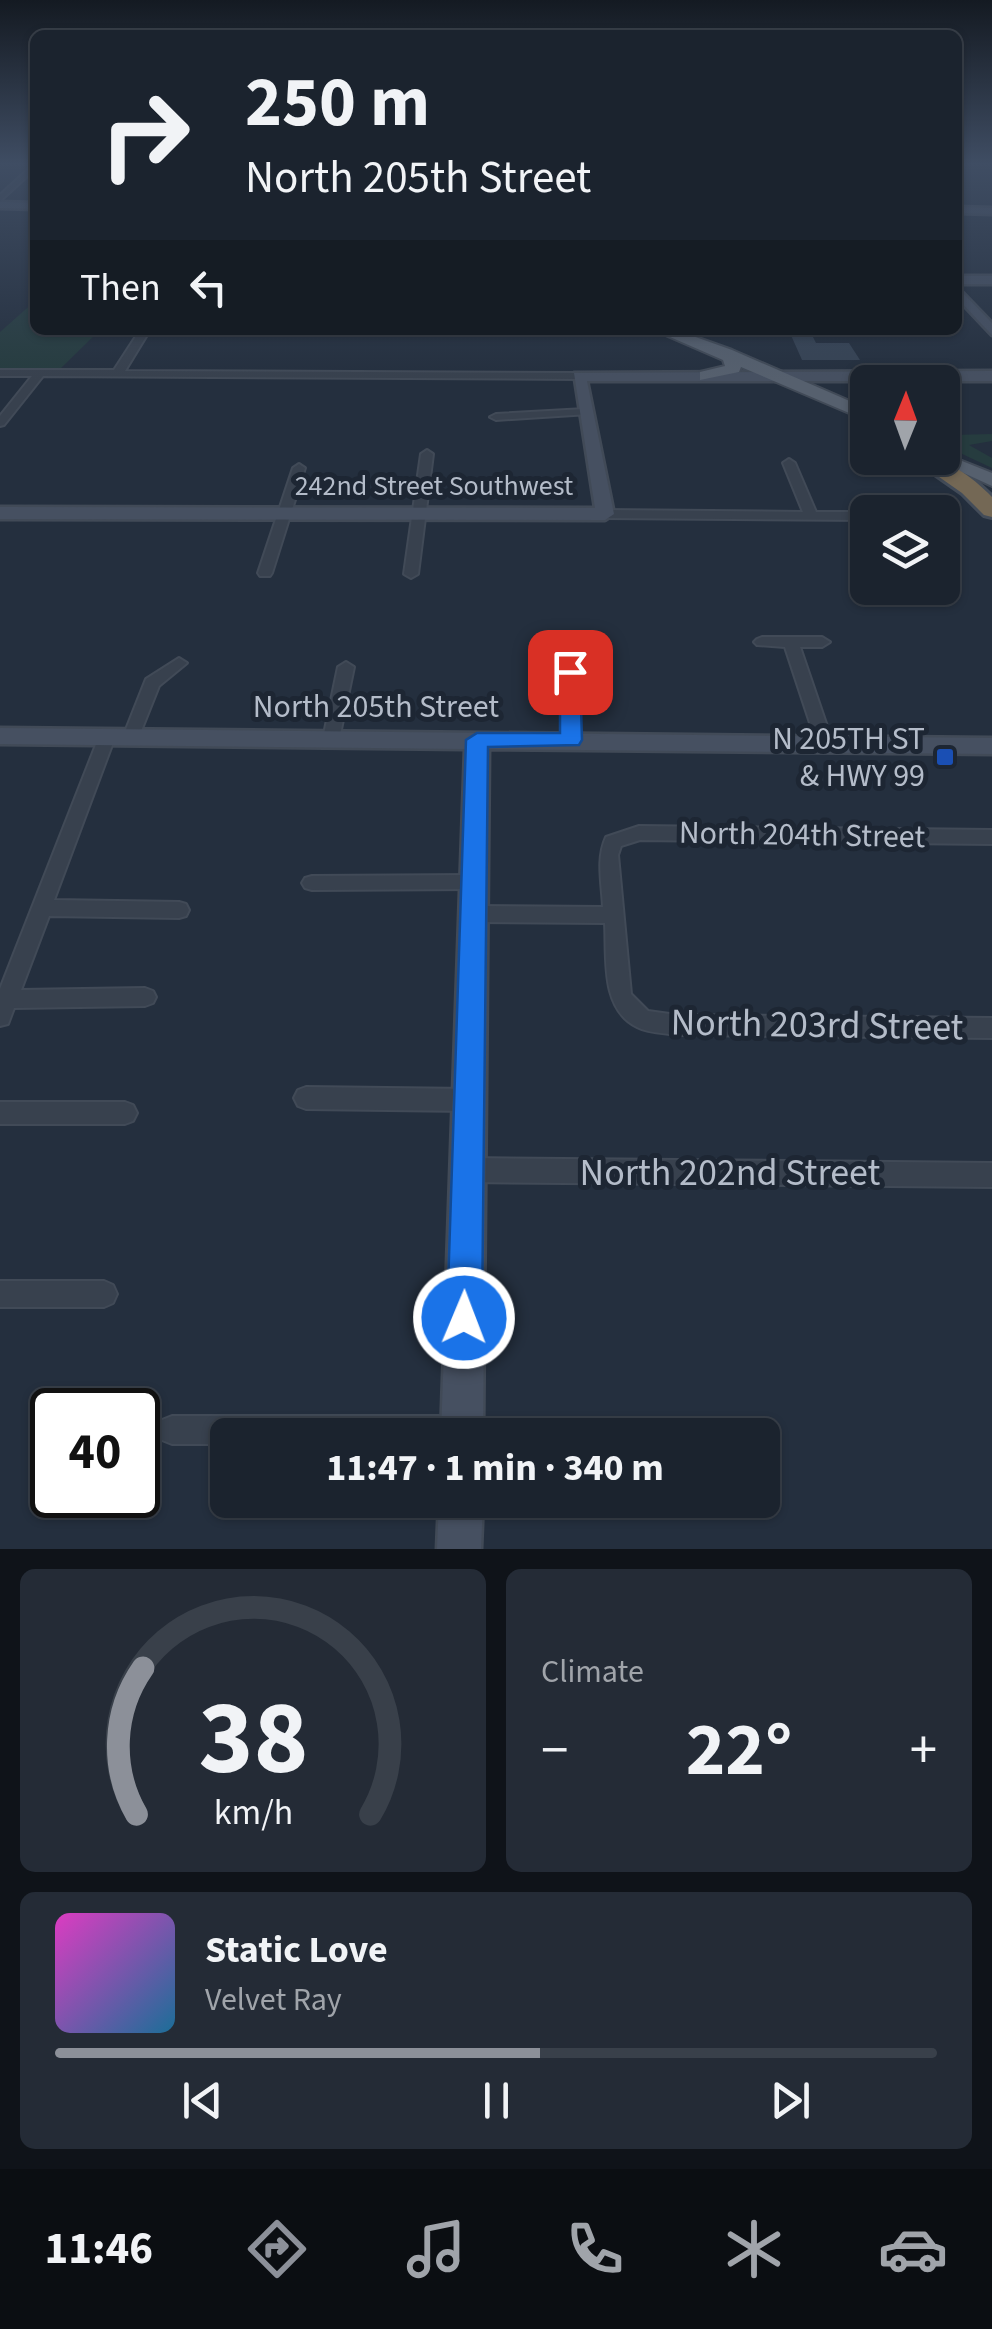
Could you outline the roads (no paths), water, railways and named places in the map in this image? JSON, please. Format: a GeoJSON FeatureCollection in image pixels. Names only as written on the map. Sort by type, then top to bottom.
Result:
{"type":"FeatureCollection","features":[{"type":"Feature","properties":{"kind":"highway"},"geometry":{"type":"LineString","coordinates":[[950,475],[992,510]]}},
{"type":"Feature","properties":{"kind":"main road"},"geometry":{"type":"LineString","coordinates":[[676,335],[779,377],[850,414]]}},
{"type":"Feature","properties":{"kind":"main road"},"geometry":{"type":"LineString","coordinates":[[706,376],[733,369],[734,362],[726,353]]}},
{"type":"Feature","properties":{"kind":"main road"},"geometry":{"type":"LineString","coordinates":[[779,377],[850,407]]}},
{"type":"Feature","properties":{"kind":"main road"},"geometry":{"type":"LineString","coordinates":[[818,391],[816,384],[820,380],[839,377]]}},
{"type":"Feature","properties":{"kind":"main road"},"geometry":{"type":"LineString","coordinates":[[960,463],[992,479]]}},
{"type":"Feature","properties":{"kind":"street"},"geometry":{"type":"LineString","coordinates":[[962,280],[992,280]]}},
{"type":"Feature","properties":{"kind":"street"},"geometry":{"type":"LineString","coordinates":[[962,296],[992,330]]}},
{"type":"Feature","properties":{"kind":"street"},"geometry":{"type":"LineString","coordinates":[[118,373],[142,335]]}},
{"type":"Feature","properties":{"kind":"street"},"geometry":{"type":"LineString","coordinates":[[0,423],[40,372]]}},
{"type":"Feature","properties":{"kind":"street"},"geometry":{"type":"LineString","coordinates":[[0,373],[992,376]]}},
{"type":"Feature","properties":{"kind":"street"},"geometry":{"type":"LineString","coordinates":[[579,376],[605,514]]}},
{"type":"Feature","properties":{"kind":"street"},"geometry":{"type":"LineString","coordinates":[[496,418],[585,412]]}},
{"type":"Feature","properties":{"kind":"street"},"geometry":{"type":"LineString","coordinates":[[411,574],[426,454]]}},
{"type":"Feature","properties":{"kind":"street"},"geometry":{"type":"LineString","coordinates":[[789,463],[811,516]]}},
{"type":"Feature","properties":{"kind":"street"},"geometry":{"type":"LineString","coordinates":[[265,572],[299,468]]}},
{"type":"Feature","properties":{"kind":"street","name":"242nd Street Southwest"},"geometry":{"type":"LineString","coordinates":[[0,514],[850,516]]}},
{"type":"Feature","properties":{"kind":"street"},"geometry":{"type":"LineString","coordinates":[[762,642],[822,642]]}},
{"type":"Feature","properties":{"kind":"street"},"geometry":{"type":"LineString","coordinates":[[791,642],[825,744]]}},
{"type":"Feature","properties":{"kind":"street"},"geometry":{"type":"LineString","coordinates":[[145,997],[3,1004],[119,737],[152,683],[178,663]]}},
{"type":"Feature","properties":{"kind":"street"},"geometry":{"type":"LineString","coordinates":[[572,740],[570,672],[578,664]]}},
{"type":"Feature","properties":{"kind":"street"},"geometry":{"type":"LineString","coordinates":[[331,739],[346,667]]}},
{"type":"Feature","properties":{"kind":"street","name":"North 205th Street"},"geometry":{"type":"LineString","coordinates":[[0,736],[992,746]]}},
{"type":"Feature","properties":{"kind":"street"},"geometry":{"type":"LineString","coordinates":[[462,1418],[477,740]]}},
{"type":"Feature","properties":{"kind":"street","name":"North 204th Street"},"geometry":{"type":"LineString","coordinates":[[612,915],[609,855],[613,842],[639,834],[992,837]]}},
{"type":"Feature","properties":{"kind":"street"},"geometry":{"type":"LineString","coordinates":[[312,882],[612,915]]}},
{"type":"Feature","properties":{"kind":"street"},"geometry":{"type":"LineString","coordinates":[[42,908],[178,910]]}},
{"type":"Feature","properties":{"kind":"street","name":"North 203rd Street"},"geometry":{"type":"LineString","coordinates":[[612,915],[621,998],[642,1020],[677,1025],[992,1028]]}},
{"type":"Feature","properties":{"kind":"street"},"geometry":{"type":"LineString","coordinates":[[306,1098],[469,1100]]}},
{"type":"Feature","properties":{"kind":"street"},"geometry":{"type":"LineString","coordinates":[[0,1113],[125,1113]]}},
{"type":"Feature","properties":{"kind":"street","name":"North 202nd Street"},"geometry":{"type":"LineString","coordinates":[[468,1170],[992,1175]]}},
{"type":"Feature","properties":{"kind":"street"},"geometry":{"type":"LineString","coordinates":[[0,1294],[104,1294]]}},
{"type":"Feature","properties":{"kind":"street"},"geometry":{"type":"LineString","coordinates":[[172,1430],[210,1430]]}},
{"type":"Feature","properties":{"kind":"street"},"geometry":{"type":"LineString","coordinates":[[460,1518],[460,1549]]}},
{"type":"Feature","properties":{"kind":"place","name":"N 205TH ST & HWY 99"},"geometry":{"type":"Point","coordinates":[945,757]}}]}
